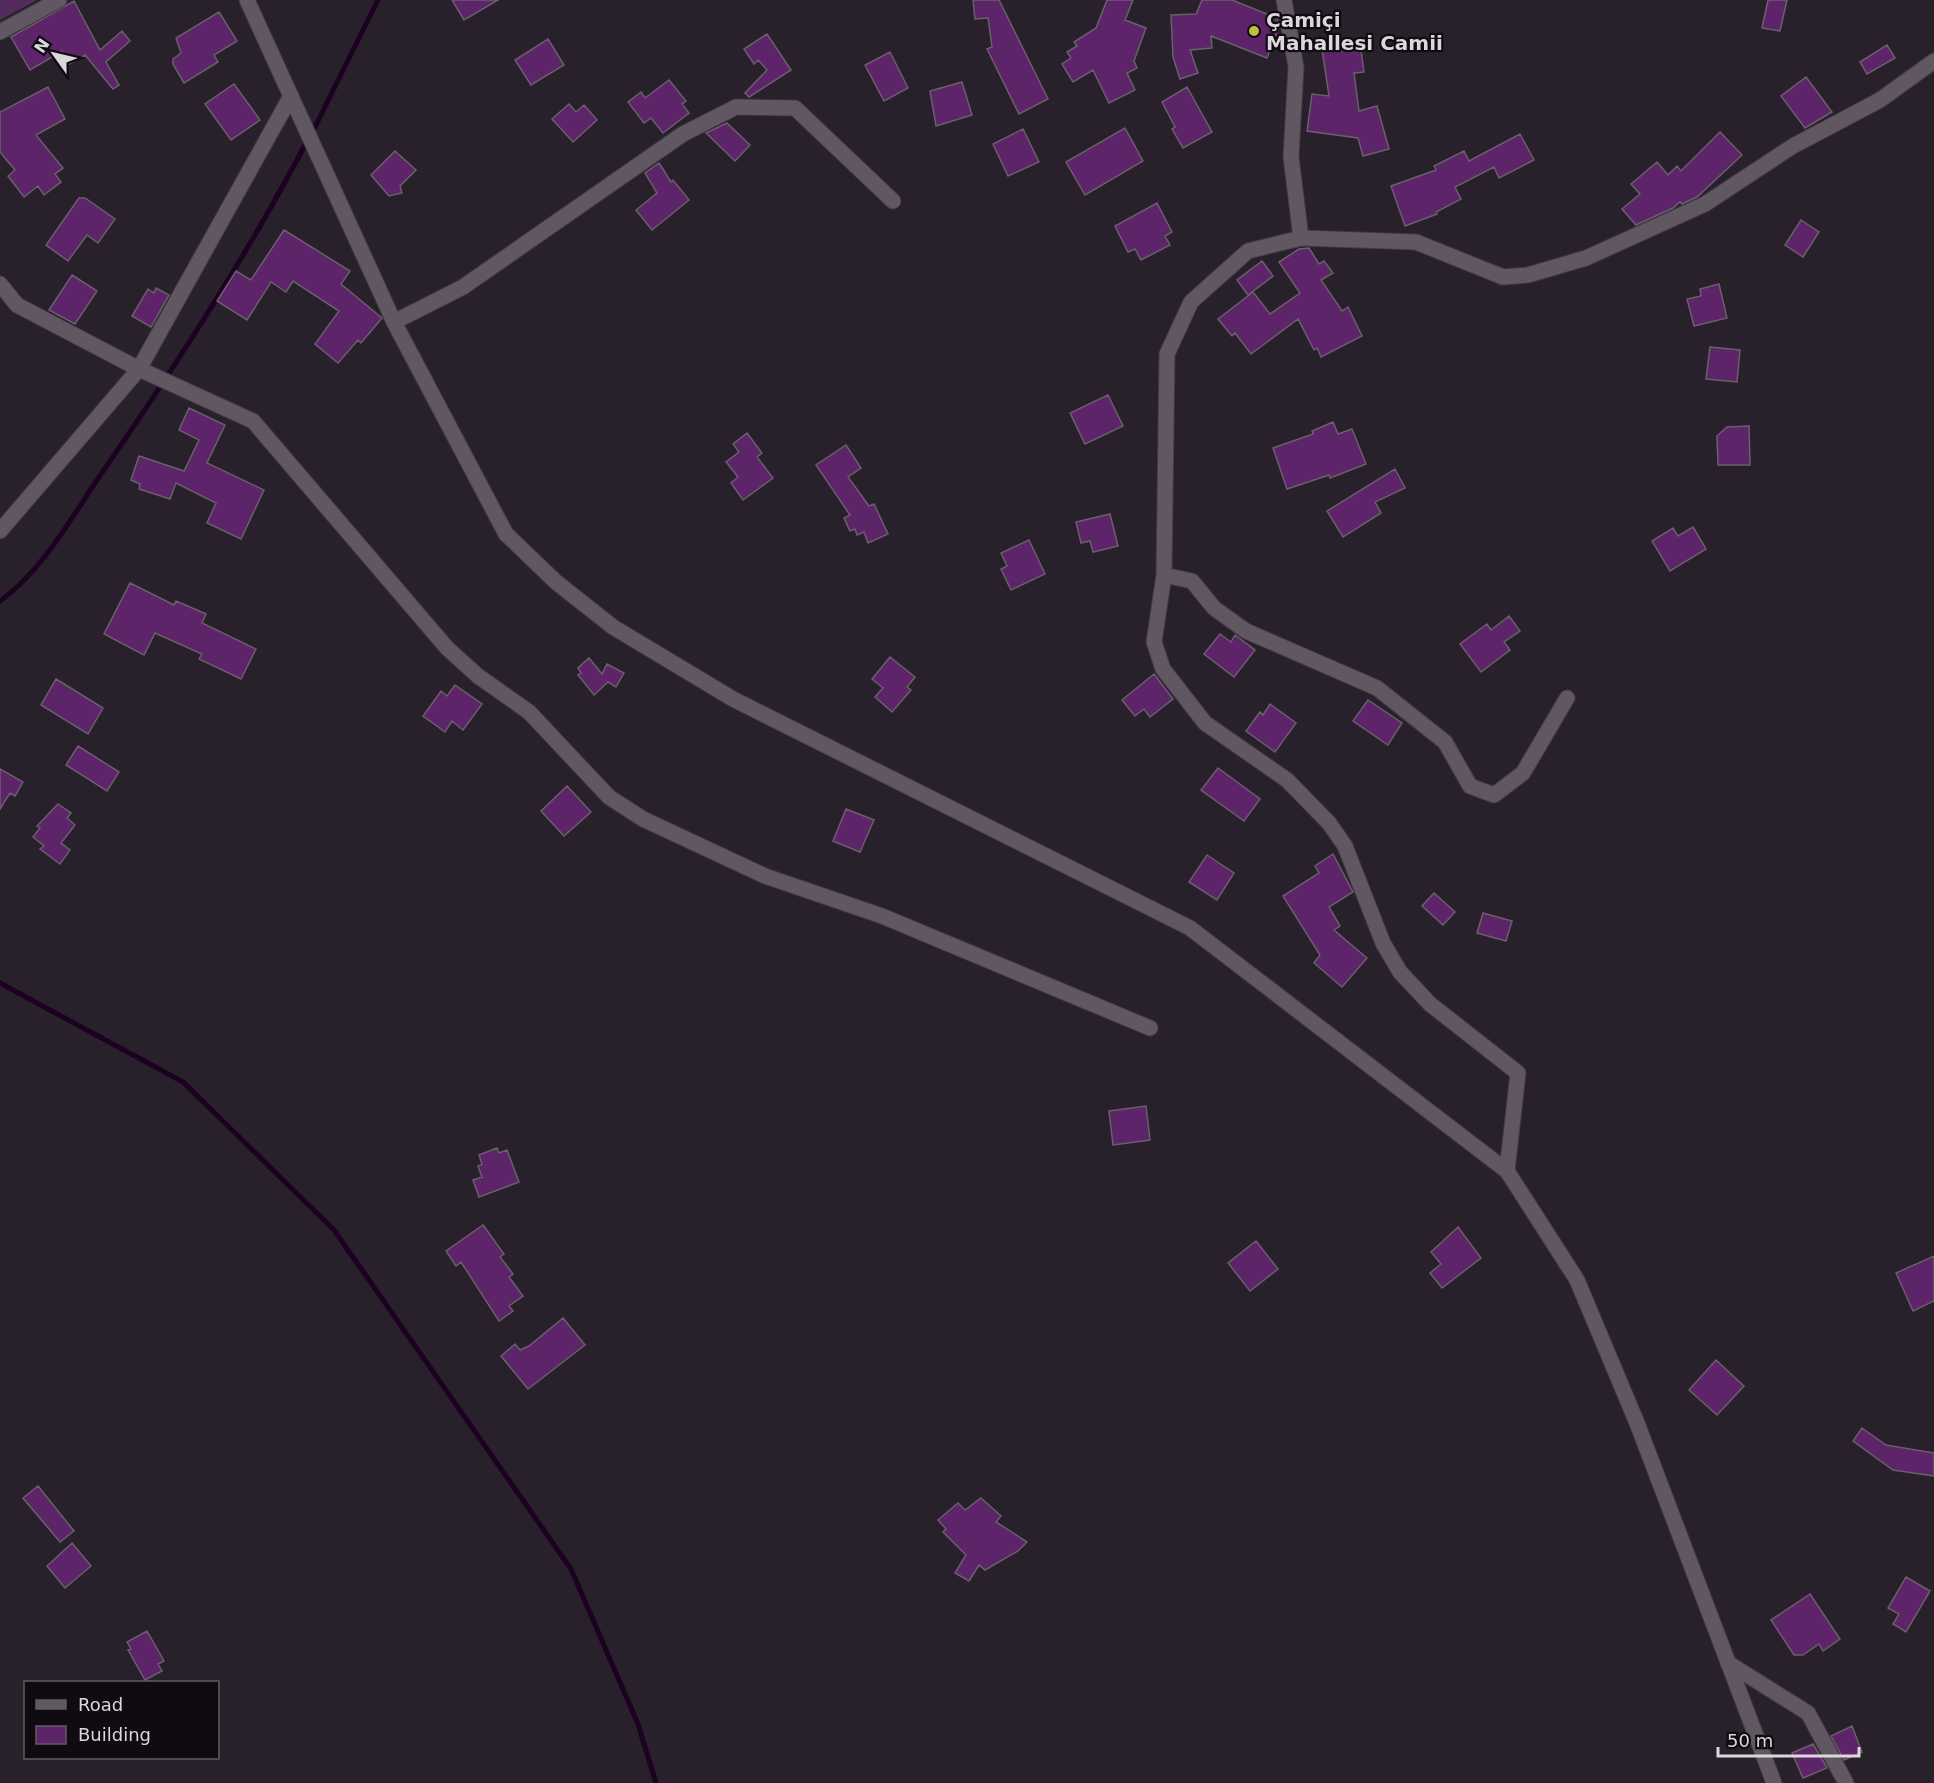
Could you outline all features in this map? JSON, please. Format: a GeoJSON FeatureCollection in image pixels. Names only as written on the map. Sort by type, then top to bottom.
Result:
{"type":"FeatureCollection","features":[{"type":"Feature","properties":{"kind":"street"},"geometry":{"type":"LineString","coordinates":[[0,32],[59,0]]}},
{"type":"Feature","properties":{"kind":"street"},"geometry":{"type":"LineString","coordinates":[[248,0],[394,322],[506,534],[556,582],[613,627],[732,699],[1190,928],[1507,1171],[1576,1280],[1637,1423],[1774,1783]]}},
{"type":"Feature","properties":{"kind":"street"},"geometry":{"type":"LineString","coordinates":[[1284,0],[1296,67],[1291,158],[1301,238]]}},
{"type":"Feature","properties":{"kind":"street"},"geometry":{"type":"LineString","coordinates":[[1507,1171],[1518,1073],[1430,1004],[1400,972],[1383,943],[1345,846],[1329,823],[1287,780],[1205,723],[1163,669],[1154,642],[1164,574],[1167,354],[1191,302],[1248,250],[1301,238],[1416,242],[1503,278],[1528,275],[1586,258],[1705,204],[1793,146],[1880,100],[1934,61]]}},
{"type":"Feature","properties":{"kind":"street"},"geometry":{"type":"LineString","coordinates":[[0,531],[139,369],[291,96]]}},
{"type":"Feature","properties":{"kind":"street"},"geometry":{"type":"LineString","coordinates":[[394,322],[463,287],[683,134],[736,107],[795,108],[893,201]]}},
{"type":"Feature","properties":{"kind":"street"},"geometry":{"type":"LineString","coordinates":[[0,284],[17,305],[157,378],[253,421],[447,648],[478,676],[529,712],[609,797],[643,819],[765,876],[882,916],[1150,1028]]}},
{"type":"Feature","properties":{"kind":"street"},"geometry":{"type":"LineString","coordinates":[[1164,574],[1192,582],[1214,608],[1246,631],[1377,688],[1445,742],[1470,786],[1494,795],[1523,773],[1567,698]]}},
{"type":"Feature","properties":{"kind":"street"},"geometry":{"type":"LineString","coordinates":[[1728,1663],[1808,1713],[1846,1783]]}},
{"type":"Feature","properties":{"kind":"shaded area"},"geometry":{"type":"Polygon","coordinates":[[[0,0],[37,0],[0,20],[0,0]]]}},
{"type":"Feature","properties":{"kind":"building"},"geometry":{"type":"Polygon","coordinates":[[[452,0],[498,0],[464,20],[452,0]]]}},
{"type":"Feature","properties":{"kind":"building"},"geometry":{"type":"Polygon","coordinates":[[[973,0],[999,0],[1048,99],[1019,114],[987,49],[992,47],[988,18],[975,19],[973,0]]]}},
{"type":"Feature","properties":{"kind":"building"},"geometry":{"type":"Polygon","coordinates":[[[1107,0],[1133,0],[1125,20],[1146,28],[1134,61],[1137,68],[1127,73],[1135,90],[1109,103],[1093,70],[1073,82],[1062,64],[1071,58],[1067,52],[1077,46],[1074,42],[1096,28],[1107,0]]]}},
{"type":"Feature","properties":{"kind":"building"},"geometry":{"type":"Polygon","coordinates":[[[1202,0],[1232,0],[1277,18],[1279,27],[1267,58],[1211,36],[1212,48],[1190,50],[1198,73],[1180,79],[1173,57],[1171,15],[1196,14],[1202,0]]]}},
{"type":"Feature","properties":{"kind":"building"},"geometry":{"type":"Polygon","coordinates":[[[1768,0],[1787,0],[1780,31],[1762,28],[1768,0]]]}},
{"type":"Feature","properties":{"kind":"building"},"geometry":{"type":"Polygon","coordinates":[[[74,1],[100,50],[122,31],[130,41],[106,62],[119,85],[113,89],[85,55],[69,64],[62,51],[30,70],[11,37],[74,1]]]}},
{"type":"Feature","properties":{"kind":"building"},"geometry":{"type":"Polygon","coordinates":[[[219,12],[237,41],[214,55],[218,62],[184,83],[173,64],[173,59],[181,53],[176,38],[219,12]]]}},
{"type":"Feature","properties":{"kind":"building"},"geometry":{"type":"Polygon","coordinates":[[[767,34],[791,70],[749,97],[745,93],[767,70],[758,60],[754,64],[744,49],[767,34]]]}},
{"type":"Feature","properties":{"kind":"building"},"geometry":{"type":"Polygon","coordinates":[[[548,39],[564,65],[531,85],[515,60],[548,39]]]}},
{"type":"Feature","properties":{"kind":"building"},"geometry":{"type":"Polygon","coordinates":[[[1360,43],[1364,72],[1354,73],[1359,111],[1377,106],[1389,149],[1363,156],[1358,138],[1307,131],[1312,94],[1329,96],[1322,49],[1360,43]]]}},
{"type":"Feature","properties":{"kind":"building"},"geometry":{"type":"Polygon","coordinates":[[[1887,45],[1895,58],[1867,74],[1860,62],[1887,45]]]}},
{"type":"Feature","properties":{"kind":"building"},"geometry":{"type":"Polygon","coordinates":[[[890,52],[908,88],[884,101],[865,65],[890,52]]]}},
{"type":"Feature","properties":{"kind":"building"},"geometry":{"type":"Polygon","coordinates":[[[1806,77],[1832,112],[1805,128],[1781,96],[1806,77]]]}},
{"type":"Feature","properties":{"kind":"building"},"geometry":{"type":"Polygon","coordinates":[[[669,80],[686,101],[682,104],[689,113],[663,133],[651,118],[644,123],[628,102],[641,92],[645,98],[669,80]]]}},
{"type":"Feature","properties":{"kind":"building"},"geometry":{"type":"Polygon","coordinates":[[[962,82],[972,115],[936,126],[930,91],[962,82]]]}},
{"type":"Feature","properties":{"kind":"building"},"geometry":{"type":"Polygon","coordinates":[[[234,84],[260,120],[231,140],[205,104],[234,84]]]}},
{"type":"Feature","properties":{"kind":"building"},"geometry":{"type":"Polygon","coordinates":[[[48,87],[65,119],[36,135],[63,168],[55,174],[61,182],[44,195],[38,186],[24,197],[8,176],[15,170],[0,152],[0,112],[48,87]]]}},
{"type":"Feature","properties":{"kind":"building"},"geometry":{"type":"Polygon","coordinates":[[[1187,87],[1212,132],[1183,148],[1172,129],[1175,127],[1162,102],[1187,87]]]}},
{"type":"Feature","properties":{"kind":"building"},"geometry":{"type":"Polygon","coordinates":[[[569,104],[576,112],[584,105],[597,120],[573,142],[552,119],[569,104]]]}},
{"type":"Feature","properties":{"kind":"building"},"geometry":{"type":"Polygon","coordinates":[[[727,123],[750,145],[735,161],[706,133],[727,123]]]}},
{"type":"Feature","properties":{"kind":"building"},"geometry":{"type":"Polygon","coordinates":[[[1125,128],[1143,161],[1085,195],[1066,162],[1125,128]]]}},
{"type":"Feature","properties":{"kind":"building"},"geometry":{"type":"Polygon","coordinates":[[[1023,129],[1039,162],[1008,176],[993,144],[1023,129]]]}},
{"type":"Feature","properties":{"kind":"building"},"geometry":{"type":"Polygon","coordinates":[[[1720,132],[1742,155],[1697,197],[1682,204],[1680,202],[1673,208],[1636,225],[1622,209],[1640,194],[1631,184],[1657,162],[1668,175],[1677,166],[1681,171],[1720,132]]]}},
{"type":"Feature","properties":{"kind":"building"},"geometry":{"type":"Polygon","coordinates":[[[1520,134],[1534,160],[1499,178],[1494,167],[1455,187],[1461,199],[1436,212],[1437,214],[1405,226],[1391,186],[1436,170],[1434,166],[1464,151],[1469,161],[1520,134]]]}},
{"type":"Feature","properties":{"kind":"building"},"geometry":{"type":"Polygon","coordinates":[[[395,151],[416,170],[400,186],[402,193],[389,196],[371,175],[395,151]]]}},
{"type":"Feature","properties":{"kind":"building"},"geometry":{"type":"Polygon","coordinates":[[[659,163],[671,182],[673,180],[689,200],[652,230],[636,210],[657,193],[645,173],[659,163]]]}},
{"type":"Feature","properties":{"kind":"building"},"geometry":{"type":"Polygon","coordinates":[[[79,198],[85,198],[115,219],[98,243],[87,235],[68,261],[46,245],[79,198]]]}},
{"type":"Feature","properties":{"kind":"building"},"geometry":{"type":"Polygon","coordinates":[[[1157,203],[1172,232],[1165,236],[1170,245],[1141,260],[1135,249],[1128,252],[1115,226],[1157,203]]]}},
{"type":"Feature","properties":{"kind":"building"},"geometry":{"type":"Polygon","coordinates":[[[1801,220],[1819,232],[1803,257],[1785,245],[1801,220]]]}},
{"type":"Feature","properties":{"kind":"building"},"geometry":{"type":"Polygon","coordinates":[[[284,230],[350,271],[341,284],[382,318],[361,343],[358,340],[338,363],[315,344],[339,311],[293,281],[286,292],[271,282],[247,320],[217,301],[236,271],[251,280],[284,230]]]}},
{"type":"Feature","properties":{"kind":"building"},"geometry":{"type":"Polygon","coordinates":[[[1309,248],[1319,264],[1324,261],[1333,273],[1321,280],[1342,311],[1348,307],[1362,336],[1321,357],[1317,348],[1314,350],[1298,319],[1251,354],[1235,333],[1232,336],[1218,319],[1253,292],[1270,314],[1300,293],[1279,262],[1299,249],[1309,248]]]}},
{"type":"Feature","properties":{"kind":"building"},"geometry":{"type":"Polygon","coordinates":[[[1262,261],[1273,276],[1248,295],[1237,280],[1262,261]]]}},
{"type":"Feature","properties":{"kind":"building"},"geometry":{"type":"Polygon","coordinates":[[[72,275],[97,291],[75,324],[49,310],[72,275]]]}},
{"type":"Feature","properties":{"kind":"building"},"geometry":{"type":"Polygon","coordinates":[[[1719,284],[1727,318],[1694,326],[1687,299],[1701,296],[1700,289],[1719,284]]]}},
{"type":"Feature","properties":{"kind":"building"},"geometry":{"type":"Polygon","coordinates":[[[156,288],[169,295],[151,327],[132,316],[148,289],[154,293],[156,288]]]}},
{"type":"Feature","properties":{"kind":"building"},"geometry":{"type":"Polygon","coordinates":[[[1710,347],[1740,350],[1737,382],[1706,379],[1710,347]]]}},
{"type":"Feature","properties":{"kind":"building"},"geometry":{"type":"Polygon","coordinates":[[[1108,395],[1123,426],[1085,444],[1070,413],[1108,395]]]}},
{"type":"Feature","properties":{"kind":"building"},"geometry":{"type":"Polygon","coordinates":[[[189,408],[225,425],[207,463],[264,490],[241,539],[207,523],[216,503],[176,483],[170,499],[139,489],[140,484],[131,480],[139,456],[184,471],[199,440],[179,430],[189,408]]]}},
{"type":"Feature","properties":{"kind":"building"},"geometry":{"type":"Polygon","coordinates":[[[1333,422],[1338,434],[1352,429],[1366,464],[1330,478],[1329,475],[1287,489],[1273,448],[1313,434],[1312,431],[1333,422]]]}},
{"type":"Feature","properties":{"kind":"building"},"geometry":{"type":"Polygon","coordinates":[[[1749,426],[1750,465],[1718,465],[1717,436],[1727,427],[1749,426]]]}},
{"type":"Feature","properties":{"kind":"building"},"geometry":{"type":"Polygon","coordinates":[[[747,433],[762,453],[757,457],[773,478],[743,500],[731,483],[738,477],[726,462],[739,452],[733,444],[747,433]]]}},
{"type":"Feature","properties":{"kind":"building"},"geometry":{"type":"Polygon","coordinates":[[[846,445],[861,468],[848,477],[869,506],[874,504],[888,534],[868,543],[864,532],[857,535],[855,529],[850,531],[844,518],[850,515],[816,465],[846,445]]]}},
{"type":"Feature","properties":{"kind":"building"},"geometry":{"type":"Polygon","coordinates":[[[1395,469],[1405,488],[1375,502],[1381,513],[1343,537],[1327,511],[1395,469]]]}},
{"type":"Feature","properties":{"kind":"building"},"geometry":{"type":"Polygon","coordinates":[[[1110,514],[1118,546],[1093,552],[1090,541],[1081,543],[1076,522],[1110,514]]]}},
{"type":"Feature","properties":{"kind":"building"},"geometry":{"type":"Polygon","coordinates":[[[1693,527],[1706,549],[1670,571],[1652,541],[1673,528],[1678,536],[1693,527]]]}},
{"type":"Feature","properties":{"kind":"building"},"geometry":{"type":"Polygon","coordinates":[[[1029,540],[1045,574],[1011,590],[1001,569],[1007,566],[1001,553],[1029,540]]]}},
{"type":"Feature","properties":{"kind":"building"},"geometry":{"type":"Polygon","coordinates":[[[130,583],[174,605],[176,601],[206,614],[202,623],[256,649],[241,679],[199,659],[202,654],[155,633],[144,655],[104,634],[130,583]]]}},
{"type":"Feature","properties":{"kind":"building"},"geometry":{"type":"Polygon","coordinates":[[[1509,616],[1520,631],[1504,642],[1510,650],[1481,672],[1460,644],[1487,624],[1491,630],[1509,616]]]}},
{"type":"Feature","properties":{"kind":"building"},"geometry":{"type":"Polygon","coordinates":[[[1220,634],[1231,642],[1235,635],[1255,650],[1234,677],[1204,654],[1220,634]]]}},
{"type":"Feature","properties":{"kind":"building"},"geometry":{"type":"Polygon","coordinates":[[[890,657],[915,677],[907,687],[911,690],[892,712],[875,697],[883,688],[872,679],[890,657]]]}},
{"type":"Feature","properties":{"kind":"building"},"geometry":{"type":"Polygon","coordinates":[[[589,658],[602,674],[607,664],[624,673],[616,687],[608,682],[594,695],[578,675],[581,673],[578,668],[589,658]]]}},
{"type":"Feature","properties":{"kind":"building"},"geometry":{"type":"Polygon","coordinates":[[[1154,674],[1173,699],[1150,717],[1144,709],[1135,716],[1122,700],[1154,674]]]}},
{"type":"Feature","properties":{"kind":"building"},"geometry":{"type":"Polygon","coordinates":[[[56,679],[103,708],[88,734],[41,705],[56,679]]]}},
{"type":"Feature","properties":{"kind":"building"},"geometry":{"type":"Polygon","coordinates":[[[455,685],[482,704],[463,730],[452,721],[445,732],[423,716],[441,691],[447,696],[455,685]]]}},
{"type":"Feature","properties":{"kind":"building"},"geometry":{"type":"Polygon","coordinates":[[[1368,700],[1402,723],[1388,745],[1353,721],[1368,700]]]}},
{"type":"Feature","properties":{"kind":"building"},"geometry":{"type":"Polygon","coordinates":[[[1270,704],[1296,723],[1275,752],[1246,731],[1260,712],[1263,715],[1270,704]]]}},
{"type":"Feature","properties":{"kind":"building"},"geometry":{"type":"Polygon","coordinates":[[[78,746],[119,772],[107,791],[66,765],[78,746]]]}},
{"type":"Feature","properties":{"kind":"building"},"geometry":{"type":"Polygon","coordinates":[[[1218,768],[1260,799],[1244,821],[1201,790],[1218,768]]]}},
{"type":"Feature","properties":{"kind":"building"},"geometry":{"type":"Polygon","coordinates":[[[0,769],[23,782],[15,796],[10,793],[0,809],[0,769]]]}},
{"type":"Feature","properties":{"kind":"building"},"geometry":{"type":"Polygon","coordinates":[[[567,786],[591,812],[564,836],[541,811],[567,786]]]}},
{"type":"Feature","properties":{"kind":"building"},"geometry":{"type":"Polygon","coordinates":[[[58,804],[71,813],[67,818],[75,825],[61,843],[70,850],[60,864],[40,849],[44,846],[33,837],[40,828],[37,826],[58,804]]]}},
{"type":"Feature","properties":{"kind":"building"},"geometry":{"type":"Polygon","coordinates":[[[846,809],[874,820],[860,852],[833,841],[846,809]]]}},
{"type":"Feature","properties":{"kind":"building"},"geometry":{"type":"Polygon","coordinates":[[[1333,854],[1353,892],[1329,907],[1340,926],[1334,930],[1367,958],[1342,987],[1314,963],[1320,955],[1283,896],[1319,873],[1315,866],[1333,854]]]}},
{"type":"Feature","properties":{"kind":"building"},"geometry":{"type":"Polygon","coordinates":[[[1207,855],[1234,873],[1217,900],[1189,882],[1207,855]]]}},
{"type":"Feature","properties":{"kind":"building"},"geometry":{"type":"Polygon","coordinates":[[[1434,893],[1455,912],[1443,925],[1422,906],[1434,893]]]}},
{"type":"Feature","properties":{"kind":"building"},"geometry":{"type":"Polygon","coordinates":[[[1483,913],[1512,921],[1506,941],[1477,933],[1483,913]]]}},
{"type":"Feature","properties":{"kind":"building"},"geometry":{"type":"Polygon","coordinates":[[[1146,1106],[1150,1140],[1113,1145],[1109,1111],[1146,1106]]]}},
{"type":"Feature","properties":{"kind":"building"},"geometry":{"type":"Polygon","coordinates":[[[497,1148],[499,1153],[507,1150],[519,1182],[479,1197],[473,1180],[482,1177],[478,1166],[482,1164],[479,1155],[497,1148]]]}},
{"type":"Feature","properties":{"kind":"building"},"geometry":{"type":"Polygon","coordinates":[[[483,1225],[504,1254],[500,1257],[513,1274],[509,1277],[523,1296],[509,1306],[513,1311],[499,1321],[461,1262],[456,1266],[446,1251],[483,1225]]]}},
{"type":"Feature","properties":{"kind":"building"},"geometry":{"type":"Polygon","coordinates":[[[1458,1227],[1481,1258],[1442,1288],[1430,1273],[1441,1264],[1431,1252],[1458,1227]]]}},
{"type":"Feature","properties":{"kind":"building"},"geometry":{"type":"Polygon","coordinates":[[[1256,1241],[1278,1269],[1250,1291],[1228,1263],[1256,1241]]]}},
{"type":"Feature","properties":{"kind":"building"},"geometry":{"type":"Polygon","coordinates":[[[1934,1256],[1934,1301],[1913,1311],[1896,1273],[1934,1256]]]}},
{"type":"Feature","properties":{"kind":"building"},"geometry":{"type":"Polygon","coordinates":[[[563,1318],[585,1345],[528,1389],[501,1356],[515,1344],[520,1350],[529,1346],[563,1318]]]}},
{"type":"Feature","properties":{"kind":"building"},"geometry":{"type":"Polygon","coordinates":[[[1716,1360],[1744,1386],[1717,1415],[1689,1390],[1716,1360]]]}},
{"type":"Feature","properties":{"kind":"building"},"geometry":{"type":"Polygon","coordinates":[[[1862,1428],[1886,1445],[1934,1453],[1934,1476],[1893,1470],[1853,1441],[1862,1428]]]}},
{"type":"Feature","properties":{"kind":"building"},"geometry":{"type":"Polygon","coordinates":[[[38,1486],[74,1531],[60,1542],[23,1498],[38,1486]]]}},
{"type":"Feature","properties":{"kind":"building"},"geometry":{"type":"Polygon","coordinates":[[[981,1498],[1001,1516],[996,1522],[1027,1542],[1018,1551],[985,1570],[979,1565],[969,1581],[955,1573],[966,1555],[943,1532],[946,1529],[938,1520],[958,1503],[965,1510],[981,1498]]]}},
{"type":"Feature","properties":{"kind":"building"},"geometry":{"type":"Polygon","coordinates":[[[72,1543],[91,1566],[65,1588],[47,1566],[72,1543]]]}},
{"type":"Feature","properties":{"kind":"building"},"geometry":{"type":"Polygon","coordinates":[[[1906,1577],[1930,1591],[1906,1632],[1893,1624],[1899,1614],[1888,1608],[1906,1577]]]}},
{"type":"Feature","properties":{"kind":"building"},"geometry":{"type":"Polygon","coordinates":[[[1810,1594],[1840,1639],[1823,1651],[1819,1644],[1803,1655],[1794,1655],[1771,1620],[1810,1594]]]}},
{"type":"Feature","properties":{"kind":"building"},"geometry":{"type":"Polygon","coordinates":[[[147,1631],[164,1661],[158,1664],[162,1671],[145,1680],[128,1650],[131,1649],[127,1642],[147,1631]]]}},
{"type":"Feature","properties":{"kind":"building"},"geometry":{"type":"Polygon","coordinates":[[[1852,1726],[1862,1752],[1844,1760],[1831,1736],[1852,1726]]]}},
{"type":"Feature","properties":{"kind":"building"},"geometry":{"type":"Polygon","coordinates":[[[1813,1744],[1827,1768],[1803,1778],[1792,1753],[1813,1744]]]}},
{"type":"Feature","properties":{"kind":"waterway"},"geometry":{"type":"LineString","coordinates":[[312,133],[378,0]]}},
{"type":"Feature","properties":{"kind":"waterway"},"geometry":{"type":"LineString","coordinates":[[0,601],[15,589],[42,560],[155,395],[234,270],[307,141]]}},
{"type":"Feature","properties":{"kind":"waterway"},"geometry":{"type":"LineString","coordinates":[[0,983],[183,1082],[334,1230],[571,1569],[638,1724],[656,1783]]}},
{"type":"Feature","properties":{"kind":"place","name":"Çamiçi Mahallesi Camii"},"geometry":{"type":"Point","coordinates":[1254,31]}}]}
